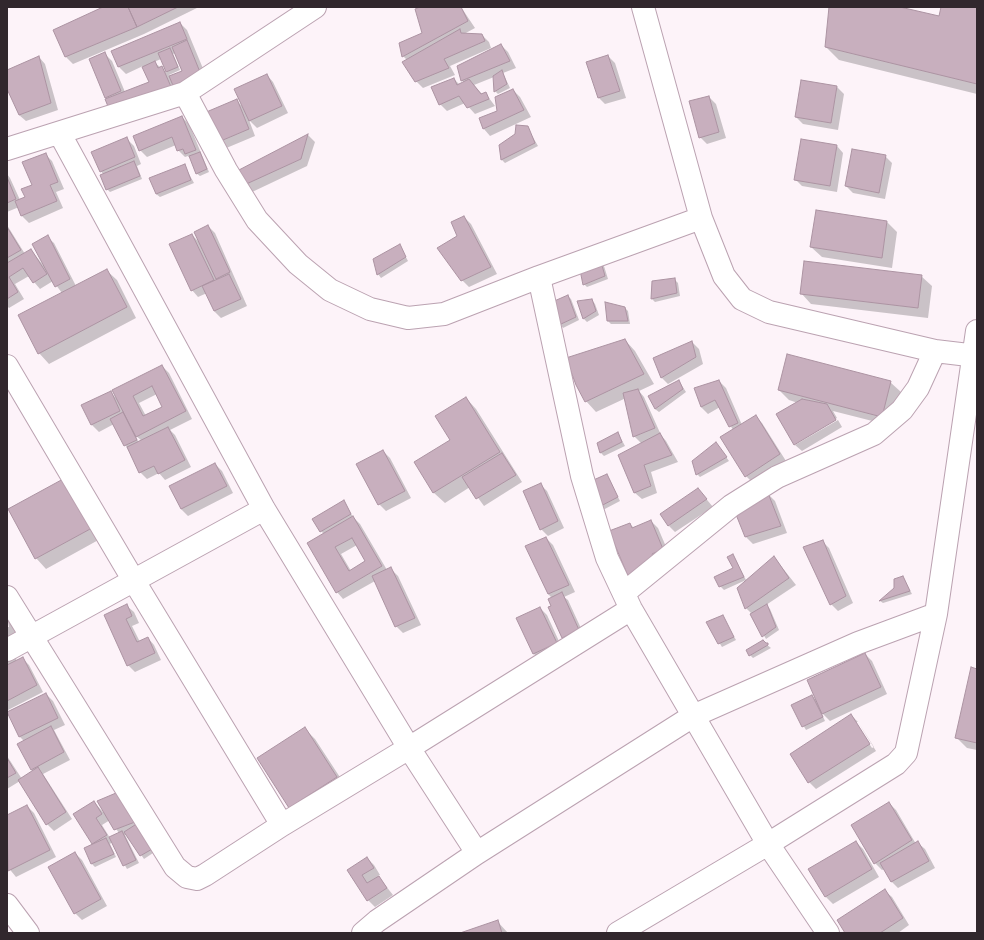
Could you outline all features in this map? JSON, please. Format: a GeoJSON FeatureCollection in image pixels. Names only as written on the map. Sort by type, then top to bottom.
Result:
{"type":"FeatureCollection","features":[{"type":"Feature","properties":{"kind":"street"},"geometry":{"type":"LineString","coordinates":[[7,149],[60,134],[186,93],[314,7]]}},
{"type":"Feature","properties":{"kind":"street"},"geometry":{"type":"LineString","coordinates":[[643,7],[701,218],[724,276],[742,299],[769,312],[935,351],[975,356]]}},
{"type":"Feature","properties":{"kind":"street"},"geometry":{"type":"LineString","coordinates":[[186,93],[226,170],[258,220],[298,264],[330,290],[370,309],[408,318],[444,314],[539,277],[701,218]]}},
{"type":"Feature","properties":{"kind":"street"},"geometry":{"type":"LineString","coordinates":[[60,134],[264,508],[409,748],[477,853]]}},
{"type":"Feature","properties":{"kind":"street"},"geometry":{"type":"LineString","coordinates":[[539,277],[582,476],[607,558],[627,601],[768,844],[828,933]]}},
{"type":"Feature","properties":{"kind":"street"},"geometry":{"type":"LineString","coordinates":[[618,933],[768,844],[896,764],[906,752],[936,614],[975,356],[977,331]]}},
{"type":"Feature","properties":{"kind":"street"},"geometry":{"type":"LineString","coordinates":[[7,597],[175,867],[187,877],[196,879],[206,875],[282,824],[409,748],[627,601],[731,506],[777,477],[874,434],[902,410],[918,388],[935,351]]}},
{"type":"Feature","properties":{"kind":"street"},"geometry":{"type":"LineString","coordinates":[[7,366],[134,581],[282,824]]}},
{"type":"Feature","properties":{"kind":"street"},"geometry":{"type":"LineString","coordinates":[[7,650],[264,508]]}},
{"type":"Feature","properties":{"kind":"street"},"geometry":{"type":"LineString","coordinates":[[363,933],[377,921],[477,853],[693,716],[858,643],[936,614]]}},
{"type":"Feature","properties":{"kind":"street"},"geometry":{"type":"LineString","coordinates":[[7,905],[28,933]]}},
{"type":"Feature","properties":{"kind":"building"},"geometry":{"type":"Polygon","coordinates":[[[103,7],[128,7],[137,27],[65,57],[53,30],[103,7]]]}},
{"type":"Feature","properties":{"kind":"building"},"geometry":{"type":"Polygon","coordinates":[[[128,7],[178,7],[137,27],[128,7]]]}},
{"type":"Feature","properties":{"kind":"building"},"geometry":{"type":"Polygon","coordinates":[[[420,7],[461,7],[468,21],[402,57],[399,43],[422,33],[415,9],[420,7]]]}},
{"type":"Feature","properties":{"kind":"building"},"geometry":{"type":"Polygon","coordinates":[[[829,7],[900,7],[939,16],[941,7],[977,7],[977,84],[825,47],[829,7]]]}},
{"type":"Feature","properties":{"kind":"building"},"geometry":{"type":"Polygon","coordinates":[[[180,22],[187,39],[118,67],[111,51],[180,22]]]}},
{"type":"Feature","properties":{"kind":"building"},"geometry":{"type":"Polygon","coordinates":[[[460,29],[461,33],[482,34],[485,41],[444,59],[449,68],[415,82],[402,62],[460,29]]]}},
{"type":"Feature","properties":{"kind":"building"},"geometry":{"type":"Polygon","coordinates":[[[187,40],[202,77],[174,88],[169,76],[182,71],[172,47],[187,40]]]}},
{"type":"Feature","properties":{"kind":"building"},"geometry":{"type":"Polygon","coordinates":[[[501,44],[510,61],[461,81],[457,66],[501,44]]]}},
{"type":"Feature","properties":{"kind":"building"},"geometry":{"type":"Polygon","coordinates":[[[170,48],[178,67],[166,72],[158,53],[170,48]]]}},
{"type":"Feature","properties":{"kind":"building"},"geometry":{"type":"Polygon","coordinates":[[[105,52],[121,91],[105,98],[89,59],[105,52]]]}},
{"type":"Feature","properties":{"kind":"building"},"geometry":{"type":"Polygon","coordinates":[[[608,55],[620,91],[598,98],[586,62],[608,55]]]}},
{"type":"Feature","properties":{"kind":"building"},"geometry":{"type":"Polygon","coordinates":[[[39,56],[51,103],[19,115],[7,89],[7,70],[39,56]]]}},
{"type":"Feature","properties":{"kind":"building"},"geometry":{"type":"Polygon","coordinates":[[[155,61],[158,68],[162,66],[172,89],[111,114],[105,99],[149,82],[142,67],[155,61]]]}},
{"type":"Feature","properties":{"kind":"building"},"geometry":{"type":"Polygon","coordinates":[[[502,70],[507,84],[494,92],[493,76],[502,70]]]}},
{"type":"Feature","properties":{"kind":"building"},"geometry":{"type":"Polygon","coordinates":[[[267,74],[282,106],[249,121],[234,89],[267,74]]]}},
{"type":"Feature","properties":{"kind":"building"},"geometry":{"type":"Polygon","coordinates":[[[454,78],[457,85],[469,79],[481,94],[486,92],[489,99],[467,108],[459,96],[439,105],[431,87],[454,78]]]}},
{"type":"Feature","properties":{"kind":"building"},"geometry":{"type":"Polygon","coordinates":[[[801,80],[837,86],[831,123],[795,117],[801,80]]]}},
{"type":"Feature","properties":{"kind":"building"},"geometry":{"type":"Polygon","coordinates":[[[513,89],[524,110],[483,129],[479,118],[497,111],[495,97],[513,89]]]}},
{"type":"Feature","properties":{"kind":"building"},"geometry":{"type":"Polygon","coordinates":[[[709,96],[719,132],[699,138],[689,101],[709,96]]]}},
{"type":"Feature","properties":{"kind":"building"},"geometry":{"type":"Polygon","coordinates":[[[237,99],[249,129],[216,143],[204,113],[237,99]]]}},
{"type":"Feature","properties":{"kind":"building"},"geometry":{"type":"Polygon","coordinates":[[[182,116],[196,150],[185,154],[183,149],[177,151],[172,137],[139,151],[133,136],[182,116]]]}},
{"type":"Feature","properties":{"kind":"building"},"geometry":{"type":"Polygon","coordinates":[[[516,125],[528,126],[535,143],[501,160],[499,145],[515,134],[516,125]]]}},
{"type":"Feature","properties":{"kind":"building"},"geometry":{"type":"Polygon","coordinates":[[[308,134],[301,159],[242,186],[237,171],[308,134]]]}},
{"type":"Feature","properties":{"kind":"building"},"geometry":{"type":"Polygon","coordinates":[[[127,137],[135,157],[100,172],[91,152],[127,137]]]}},
{"type":"Feature","properties":{"kind":"building"},"geometry":{"type":"Polygon","coordinates":[[[801,139],[837,145],[830,186],[794,180],[801,139]]]}},
{"type":"Feature","properties":{"kind":"building"},"geometry":{"type":"Polygon","coordinates":[[[852,149],[886,155],[879,193],[845,186],[852,149]]]}},
{"type":"Feature","properties":{"kind":"building"},"geometry":{"type":"Polygon","coordinates":[[[200,152],[207,169],[196,174],[189,156],[200,152]]]}},
{"type":"Feature","properties":{"kind":"building"},"geometry":{"type":"Polygon","coordinates":[[[46,153],[58,182],[50,185],[57,201],[21,216],[15,201],[25,197],[21,189],[32,185],[22,162],[46,153]]]}},
{"type":"Feature","properties":{"kind":"building"},"geometry":{"type":"Polygon","coordinates":[[[134,161],[140,176],[106,190],[100,175],[134,161]]]}},
{"type":"Feature","properties":{"kind":"building"},"geometry":{"type":"Polygon","coordinates":[[[185,164],[191,180],[156,194],[149,178],[185,164]]]}},
{"type":"Feature","properties":{"kind":"building"},"geometry":{"type":"Polygon","coordinates":[[[7,177],[16,199],[7,203],[7,177]]]}},
{"type":"Feature","properties":{"kind":"building"},"geometry":{"type":"Polygon","coordinates":[[[816,210],[887,221],[882,258],[810,247],[816,210]]]}},
{"type":"Feature","properties":{"kind":"building"},"geometry":{"type":"Polygon","coordinates":[[[464,216],[491,267],[461,281],[437,248],[457,236],[451,222],[464,216]]]}},
{"type":"Feature","properties":{"kind":"building"},"geometry":{"type":"Polygon","coordinates":[[[208,225],[230,272],[216,279],[194,232],[208,225]]]}},
{"type":"Feature","properties":{"kind":"building"},"geometry":{"type":"Polygon","coordinates":[[[7,227],[21,250],[7,258],[7,227]]]}},
{"type":"Feature","properties":{"kind":"building"},"geometry":{"type":"Polygon","coordinates":[[[192,234],[214,280],[191,291],[169,244],[192,234]]]}},
{"type":"Feature","properties":{"kind":"building"},"geometry":{"type":"Polygon","coordinates":[[[48,235],[70,279],[55,287],[32,244],[48,235]]]}},
{"type":"Feature","properties":{"kind":"building"},"geometry":{"type":"Polygon","coordinates":[[[400,244],[406,257],[377,275],[373,259],[400,244]]]}},
{"type":"Feature","properties":{"kind":"building"},"geometry":{"type":"Polygon","coordinates":[[[31,249],[47,274],[33,283],[23,268],[9,277],[18,292],[7,299],[7,263],[31,249]]]}},
{"type":"Feature","properties":{"kind":"building"},"geometry":{"type":"Polygon","coordinates":[[[804,261],[922,275],[918,308],[800,294],[804,261]]]}},
{"type":"Feature","properties":{"kind":"building"},"geometry":{"type":"Polygon","coordinates":[[[601,262],[605,276],[583,285],[580,270],[601,262]]]}},
{"type":"Feature","properties":{"kind":"building"},"geometry":{"type":"Polygon","coordinates":[[[107,269],[127,307],[38,354],[18,315],[107,269]]]}},
{"type":"Feature","properties":{"kind":"building"},"geometry":{"type":"Polygon","coordinates":[[[229,274],[241,299],[214,311],[202,286],[229,274]]]}},
{"type":"Feature","properties":{"kind":"building"},"geometry":{"type":"Polygon","coordinates":[[[675,278],[677,293],[651,299],[652,281],[675,278]]]}},
{"type":"Feature","properties":{"kind":"building"},"geometry":{"type":"Polygon","coordinates":[[[568,295],[576,317],[559,325],[552,302],[568,295]]]}},
{"type":"Feature","properties":{"kind":"building"},"geometry":{"type":"Polygon","coordinates":[[[592,299],[596,311],[583,319],[577,301],[592,299]]]}},
{"type":"Feature","properties":{"kind":"building"},"geometry":{"type":"Polygon","coordinates":[[[605,302],[625,307],[628,321],[607,321],[605,302]]]}},
{"type":"Feature","properties":{"kind":"building"},"geometry":{"type":"Polygon","coordinates":[[[625,339],[644,374],[585,402],[576,385],[566,358],[625,339]]]}},
{"type":"Feature","properties":{"kind":"building"},"geometry":{"type":"Polygon","coordinates":[[[692,341],[696,357],[661,378],[653,358],[692,341]]]}},
{"type":"Feature","properties":{"kind":"building"},"geometry":{"type":"Polygon","coordinates":[[[787,354],[891,381],[882,417],[778,390],[787,354]]]}},
{"type":"Feature","properties":{"kind":"building"},"geometry":{"type":"Polygon","coordinates":[[[162,365],[186,411],[136,437],[112,390],[162,365]],[[152,386],[133,396],[143,416],[162,407],[152,386]]]}},
{"type":"Feature","properties":{"kind":"building"},"geometry":{"type":"Polygon","coordinates":[[[679,380],[683,389],[655,409],[648,396],[679,380]]]}},
{"type":"Feature","properties":{"kind":"building"},"geometry":{"type":"Polygon","coordinates":[[[719,380],[738,423],[729,427],[715,400],[701,407],[694,388],[719,380]]]}},
{"type":"Feature","properties":{"kind":"building"},"geometry":{"type":"Polygon","coordinates":[[[638,389],[655,428],[633,437],[623,393],[638,389]]]}},
{"type":"Feature","properties":{"kind":"building"},"geometry":{"type":"Polygon","coordinates":[[[111,391],[120,411],[91,425],[81,405],[111,391]]]}},
{"type":"Feature","properties":{"kind":"building"},"geometry":{"type":"Polygon","coordinates":[[[466,397],[500,452],[433,493],[414,462],[450,440],[435,416],[466,397]]]}},
{"type":"Feature","properties":{"kind":"building"},"geometry":{"type":"Polygon","coordinates":[[[802,399],[827,404],[836,420],[794,445],[776,414],[802,399]]]}},
{"type":"Feature","properties":{"kind":"building"},"geometry":{"type":"Polygon","coordinates":[[[123,412],[137,440],[124,446],[110,419],[123,412]]]}},
{"type":"Feature","properties":{"kind":"building"},"geometry":{"type":"Polygon","coordinates":[[[756,415],[780,454],[745,477],[720,437],[756,415]]]}},
{"type":"Feature","properties":{"kind":"building"},"geometry":{"type":"Polygon","coordinates":[[[168,427],[185,460],[158,474],[154,466],[139,473],[127,447],[168,427]]]}},
{"type":"Feature","properties":{"kind":"building"},"geometry":{"type":"Polygon","coordinates":[[[618,432],[622,442],[600,453],[597,443],[618,432]]]}},
{"type":"Feature","properties":{"kind":"building"},"geometry":{"type":"Polygon","coordinates":[[[660,433],[672,455],[644,465],[651,486],[634,493],[618,455],[660,433]]]}},
{"type":"Feature","properties":{"kind":"building"},"geometry":{"type":"Polygon","coordinates":[[[716,442],[727,457],[696,475],[692,461],[716,442]]]}},
{"type":"Feature","properties":{"kind":"building"},"geometry":{"type":"Polygon","coordinates":[[[383,450],[405,491],[378,505],[356,464],[383,450]]]}},
{"type":"Feature","properties":{"kind":"building"},"geometry":{"type":"Polygon","coordinates":[[[502,453],[516,475],[476,499],[462,477],[502,453]]]}},
{"type":"Feature","properties":{"kind":"building"},"geometry":{"type":"Polygon","coordinates":[[[215,463],[227,486],[181,509],[169,486],[215,463]]]}},
{"type":"Feature","properties":{"kind":"building"},"geometry":{"type":"Polygon","coordinates":[[[607,474],[618,497],[597,508],[589,482],[607,474]]]}},
{"type":"Feature","properties":{"kind":"building"},"geometry":{"type":"Polygon","coordinates":[[[65,478],[92,528],[35,559],[8,509],[65,478]]]}},
{"type":"Feature","properties":{"kind":"building"},"geometry":{"type":"Polygon","coordinates":[[[541,483],[558,521],[540,530],[523,491],[541,483]]]}},
{"type":"Feature","properties":{"kind":"building"},"geometry":{"type":"Polygon","coordinates":[[[698,488],[707,499],[668,526],[660,514],[698,488]]]}},
{"type":"Feature","properties":{"kind":"building"},"geometry":{"type":"Polygon","coordinates":[[[768,493],[781,526],[745,537],[733,507],[768,493]]]}},
{"type":"Feature","properties":{"kind":"building"},"geometry":{"type":"Polygon","coordinates":[[[344,500],[351,514],[320,532],[312,519],[344,500]]]}},
{"type":"Feature","properties":{"kind":"building"},"geometry":{"type":"Polygon","coordinates":[[[353,516],[382,566],[336,593],[307,543],[353,516]],[[352,538],[335,547],[349,571],[365,561],[352,538]]]}},
{"type":"Feature","properties":{"kind":"building"},"geometry":{"type":"Polygon","coordinates":[[[651,520],[663,549],[652,554],[657,564],[628,576],[609,531],[630,523],[632,528],[651,520]]]}},
{"type":"Feature","properties":{"kind":"building"},"geometry":{"type":"Polygon","coordinates":[[[546,537],[569,585],[548,594],[525,546],[546,537]]]}},
{"type":"Feature","properties":{"kind":"building"},"geometry":{"type":"Polygon","coordinates":[[[823,540],[846,596],[830,605],[803,547],[823,540]]]}},
{"type":"Feature","properties":{"kind":"building"},"geometry":{"type":"Polygon","coordinates":[[[733,554],[744,577],[719,587],[714,577],[733,568],[727,557],[733,554]]]}},
{"type":"Feature","properties":{"kind":"building"},"geometry":{"type":"Polygon","coordinates":[[[774,556],[789,578],[745,609],[737,588],[774,556]]]}},
{"type":"Feature","properties":{"kind":"building"},"geometry":{"type":"Polygon","coordinates":[[[391,567],[415,618],[395,627],[372,576],[391,567]]]}},
{"type":"Feature","properties":{"kind":"building"},"geometry":{"type":"Polygon","coordinates":[[[903,576],[910,591],[879,601],[894,588],[894,579],[903,576]]]}},
{"type":"Feature","properties":{"kind":"building"},"geometry":{"type":"Polygon","coordinates":[[[562,592],[579,630],[562,638],[548,607],[551,606],[548,599],[562,592]]]}},
{"type":"Feature","properties":{"kind":"building"},"geometry":{"type":"Polygon","coordinates":[[[127,604],[132,616],[126,619],[137,642],[148,637],[155,653],[127,666],[104,615],[127,604]]]}},
{"type":"Feature","properties":{"kind":"building"},"geometry":{"type":"Polygon","coordinates":[[[767,604],[776,627],[762,637],[750,614],[767,604]]]}},
{"type":"Feature","properties":{"kind":"building"},"geometry":{"type":"Polygon","coordinates":[[[540,607],[557,643],[533,654],[516,618],[540,607]]]}},
{"type":"Feature","properties":{"kind":"building"},"geometry":{"type":"Polygon","coordinates":[[[723,615],[734,637],[718,644],[706,622],[723,615]]]}},
{"type":"Feature","properties":{"kind":"building"},"geometry":{"type":"Polygon","coordinates":[[[763,640],[768,643],[768,645],[749,656],[746,650],[763,640]]]}},
{"type":"Feature","properties":{"kind":"building"},"geometry":{"type":"Polygon","coordinates":[[[865,653],[881,687],[822,714],[807,680],[865,653]]]}},
{"type":"Feature","properties":{"kind":"building"},"geometry":{"type":"Polygon","coordinates":[[[23,657],[37,685],[7,701],[7,665],[23,657]]]}},
{"type":"Feature","properties":{"kind":"building"},"geometry":{"type":"Polygon","coordinates":[[[971,667],[977,669],[977,743],[955,738],[971,667]]]}},
{"type":"Feature","properties":{"kind":"building"},"geometry":{"type":"Polygon","coordinates":[[[46,693],[58,718],[19,737],[7,712],[46,693]]]}},
{"type":"Feature","properties":{"kind":"building"},"geometry":{"type":"Polygon","coordinates":[[[812,695],[823,717],[802,727],[791,705],[812,695]]]}},
{"type":"Feature","properties":{"kind":"building"},"geometry":{"type":"Polygon","coordinates":[[[851,714],[870,744],[808,783],[790,754],[851,714]]]}},
{"type":"Feature","properties":{"kind":"building"},"geometry":{"type":"Polygon","coordinates":[[[51,726],[64,752],[31,770],[17,744],[51,726]]]}},
{"type":"Feature","properties":{"kind":"building"},"geometry":{"type":"Polygon","coordinates":[[[305,727],[337,777],[289,808],[257,758],[305,727]]]}},
{"type":"Feature","properties":{"kind":"building"},"geometry":{"type":"Polygon","coordinates":[[[7,758],[16,773],[7,778],[7,758]]]}},
{"type":"Feature","properties":{"kind":"building"},"geometry":{"type":"Polygon","coordinates":[[[38,767],[66,812],[46,825],[18,780],[38,767]]]}},
{"type":"Feature","properties":{"kind":"building"},"geometry":{"type":"Polygon","coordinates":[[[116,793],[135,822],[114,830],[97,801],[116,793]]]}},
{"type":"Feature","properties":{"kind":"building"},"geometry":{"type":"Polygon","coordinates":[[[94,801],[102,814],[96,818],[107,835],[92,844],[73,814],[94,801]]]}},
{"type":"Feature","properties":{"kind":"building"},"geometry":{"type":"Polygon","coordinates":[[[889,802],[912,840],[874,864],[851,825],[889,802]]]}},
{"type":"Feature","properties":{"kind":"building"},"geometry":{"type":"Polygon","coordinates":[[[27,805],[50,850],[8,871],[7,815],[27,805]]]}},
{"type":"Feature","properties":{"kind":"building"},"geometry":{"type":"Polygon","coordinates":[[[138,823],[154,848],[140,856],[124,832],[138,823]]]}},
{"type":"Feature","properties":{"kind":"building"},"geometry":{"type":"Polygon","coordinates":[[[122,831],[136,860],[123,866],[109,837],[122,831]]]}},
{"type":"Feature","properties":{"kind":"building"},"geometry":{"type":"Polygon","coordinates":[[[106,838],[114,854],[91,864],[84,848],[106,838]]]}},
{"type":"Feature","properties":{"kind":"building"},"geometry":{"type":"Polygon","coordinates":[[[856,841],[872,869],[825,897],[808,869],[856,841]]]}},
{"type":"Feature","properties":{"kind":"building"},"geometry":{"type":"Polygon","coordinates":[[[918,841],[929,861],[891,882],[880,863],[918,841]]]}},
{"type":"Feature","properties":{"kind":"building"},"geometry":{"type":"Polygon","coordinates":[[[75,852],[101,899],[74,914],[48,867],[75,852]]]}},
{"type":"Feature","properties":{"kind":"building"},"geometry":{"type":"Polygon","coordinates":[[[367,857],[374,868],[362,875],[367,883],[379,876],[387,888],[367,901],[347,870],[367,857]]]}},
{"type":"Feature","properties":{"kind":"building"},"geometry":{"type":"Polygon","coordinates":[[[885,889],[903,918],[880,933],[845,933],[837,920],[885,889]]]}},
{"type":"Feature","properties":{"kind":"building"},"geometry":{"type":"Polygon","coordinates":[[[498,920],[502,933],[460,933],[498,920]]]}}]}
